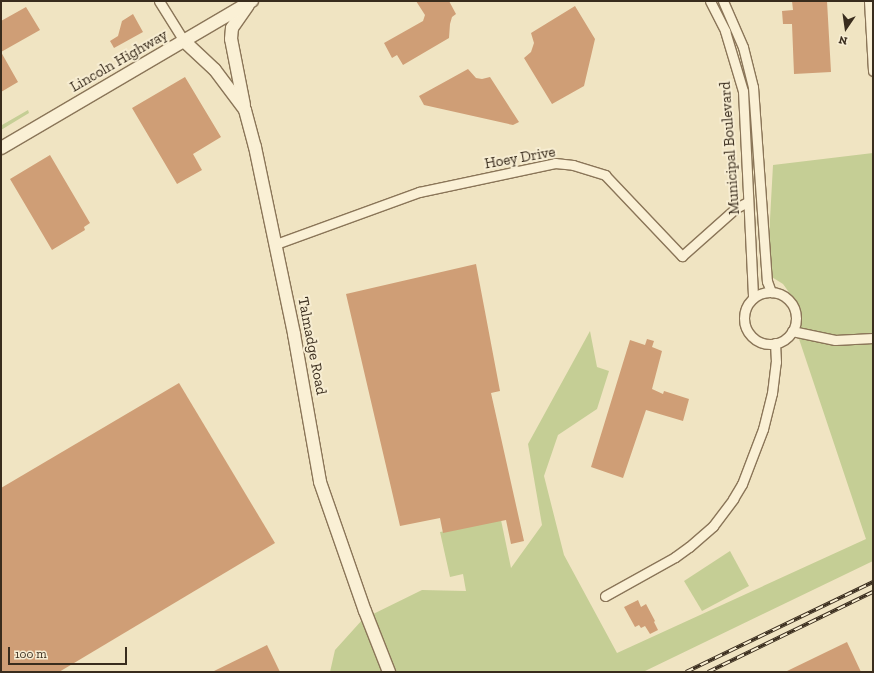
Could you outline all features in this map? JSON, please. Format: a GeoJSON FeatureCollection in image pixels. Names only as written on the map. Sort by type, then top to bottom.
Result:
{"type":"FeatureCollection","features":[{"type":"Feature","properties":{"kind":"street"},"geometry":{"type":"LineString","coordinates":[[159,1],[184,41]]}},
{"type":"Feature","properties":{"kind":"street","name":"Municipal Boulevard"},"geometry":{"type":"LineString","coordinates":[[710,1],[725,31],[743,91],[753,298]]}},
{"type":"Feature","properties":{"kind":"street","name":"Municipal Boulevard"},"geometry":{"type":"LineString","coordinates":[[723,1],[743,47],[753,87],[767,281],[770,292]]}},
{"type":"Feature","properties":{"kind":"street"},"geometry":{"type":"LineString","coordinates":[[869,1],[873,71]]}},
{"type":"Feature","properties":{"kind":"street"},"geometry":{"type":"LineString","coordinates":[[245,110],[231,39],[232,28],[251,2]]}},
{"type":"Feature","properties":{"kind":"street","name":"Lincoln Highway"},"geometry":{"type":"LineString","coordinates":[[1,148],[251,2]]}},
{"type":"Feature","properties":{"kind":"street","name":"Talmadge Road"},"geometry":{"type":"LineString","coordinates":[[184,41],[215,70],[245,110],[255,147],[276,244],[294,334],[320,482],[365,611],[389,672]]}},
{"type":"Feature","properties":{"kind":"street","name":"Hoey Drive"},"geometry":{"type":"LineString","coordinates":[[276,244],[419,192],[555,163],[573,165],[605,175],[682,256],[736,208],[748,202]]}},
{"type":"Feature","properties":{"kind":"street"},"geometry":{"type":"LineString","coordinates":[[765,292],[770,292],[784,296],[791,303],[796,316],[792,331],[783,341],[775,344],[764,343],[757,340],[749,333],[745,326],[745,312],[753,298],[765,292]]}},
{"type":"Feature","properties":{"kind":"street"},"geometry":{"type":"LineString","coordinates":[[792,331],[836,340],[873,338]]}},
{"type":"Feature","properties":{"kind":"street"},"geometry":{"type":"LineString","coordinates":[[605,596],[675,557],[698,540],[713,526],[733,499],[745,477],[763,428],[772,393],[776,362],[775,344]]}},
{"type":"Feature","properties":{"kind":"green space"},"geometry":{"type":"Polygon","coordinates":[[[28,110],[29,113],[1,130],[1,123],[2,125],[28,110]]]}},
{"type":"Feature","properties":{"kind":"green space"},"geometry":{"type":"Polygon","coordinates":[[[873,153],[873,561],[643,672],[330,672],[335,650],[363,619],[422,590],[466,591],[463,574],[450,577],[440,532],[501,520],[511,568],[542,525],[528,444],[590,331],[597,367],[609,371],[597,409],[558,435],[544,476],[564,555],[617,653],[866,539],[797,333],[801,309],[783,284],[767,274],[773,165],[873,153]]]}},
{"type":"Feature","properties":{"kind":"green space"},"geometry":{"type":"Polygon","coordinates":[[[730,551],[749,586],[702,611],[684,581],[730,551]]]}},
{"type":"Feature","properties":{"kind":"building"},"geometry":{"type":"Polygon","coordinates":[[[416,1],[449,1],[456,14],[452,17],[449,38],[403,65],[397,55],[392,58],[384,43],[423,21],[425,15],[416,1]]]}},
{"type":"Feature","properties":{"kind":"building"},"geometry":{"type":"Polygon","coordinates":[[[792,1],[827,1],[831,72],[794,74],[792,24],[783,24],[782,11],[793,10],[792,1]]]}},
{"type":"Feature","properties":{"kind":"building"},"geometry":{"type":"Polygon","coordinates":[[[575,6],[595,39],[584,86],[552,104],[524,58],[531,52],[534,43],[531,33],[575,6]]]}},
{"type":"Feature","properties":{"kind":"building"},"geometry":{"type":"Polygon","coordinates":[[[26,7],[40,30],[1,52],[1,21],[26,7]]]}},
{"type":"Feature","properties":{"kind":"building"},"geometry":{"type":"Polygon","coordinates":[[[133,14],[143,32],[114,48],[110,41],[118,36],[122,21],[133,14]]]}},
{"type":"Feature","properties":{"kind":"building"},"geometry":{"type":"Polygon","coordinates":[[[1,52],[18,82],[1,92],[1,52]]]}},
{"type":"Feature","properties":{"kind":"building"},"geometry":{"type":"Polygon","coordinates":[[[468,69],[476,78],[482,79],[490,77],[519,122],[513,125],[424,105],[419,96],[468,69]]]}},
{"type":"Feature","properties":{"kind":"building"},"geometry":{"type":"Polygon","coordinates":[[[185,77],[221,137],[193,154],[202,170],[177,184],[132,108],[185,77]]]}},
{"type":"Feature","properties":{"kind":"building"},"geometry":{"type":"Polygon","coordinates":[[[50,155],[90,223],[84,227],[85,230],[52,250],[10,179],[50,155]]]}},
{"type":"Feature","properties":{"kind":"building"},"geometry":{"type":"Polygon","coordinates":[[[476,264],[500,391],[491,393],[524,541],[511,544],[506,520],[443,533],[440,518],[400,526],[346,294],[476,264]]]}},
{"type":"Feature","properties":{"kind":"building"},"geometry":{"type":"Polygon","coordinates":[[[647,339],[654,341],[652,347],[662,351],[652,389],[663,394],[664,391],[689,399],[683,421],[646,410],[623,478],[591,467],[630,340],[645,345],[647,339]]]}},
{"type":"Feature","properties":{"kind":"building"},"geometry":{"type":"Polygon","coordinates":[[[179,383],[275,543],[59,672],[1,672],[1,488],[179,383]]]}},
{"type":"Feature","properties":{"kind":"building"},"geometry":{"type":"Polygon","coordinates":[[[638,600],[641,607],[646,604],[655,621],[654,622],[658,630],[650,634],[645,626],[641,628],[639,625],[635,627],[624,607],[638,600]]]}},
{"type":"Feature","properties":{"kind":"building"},"geometry":{"type":"Polygon","coordinates":[[[847,642],[861,672],[785,672],[847,642]]]}},
{"type":"Feature","properties":{"kind":"building"},"geometry":{"type":"Polygon","coordinates":[[[267,645],[280,672],[212,672],[267,645]]]}},
{"type":"Feature","properties":{"kind":"railway"},"geometry":{"type":"LineString","coordinates":[[686,672],[873,582]]}},
{"type":"Feature","properties":{"kind":"railway"},"geometry":{"type":"LineString","coordinates":[[708,672],[873,592]]}}]}
